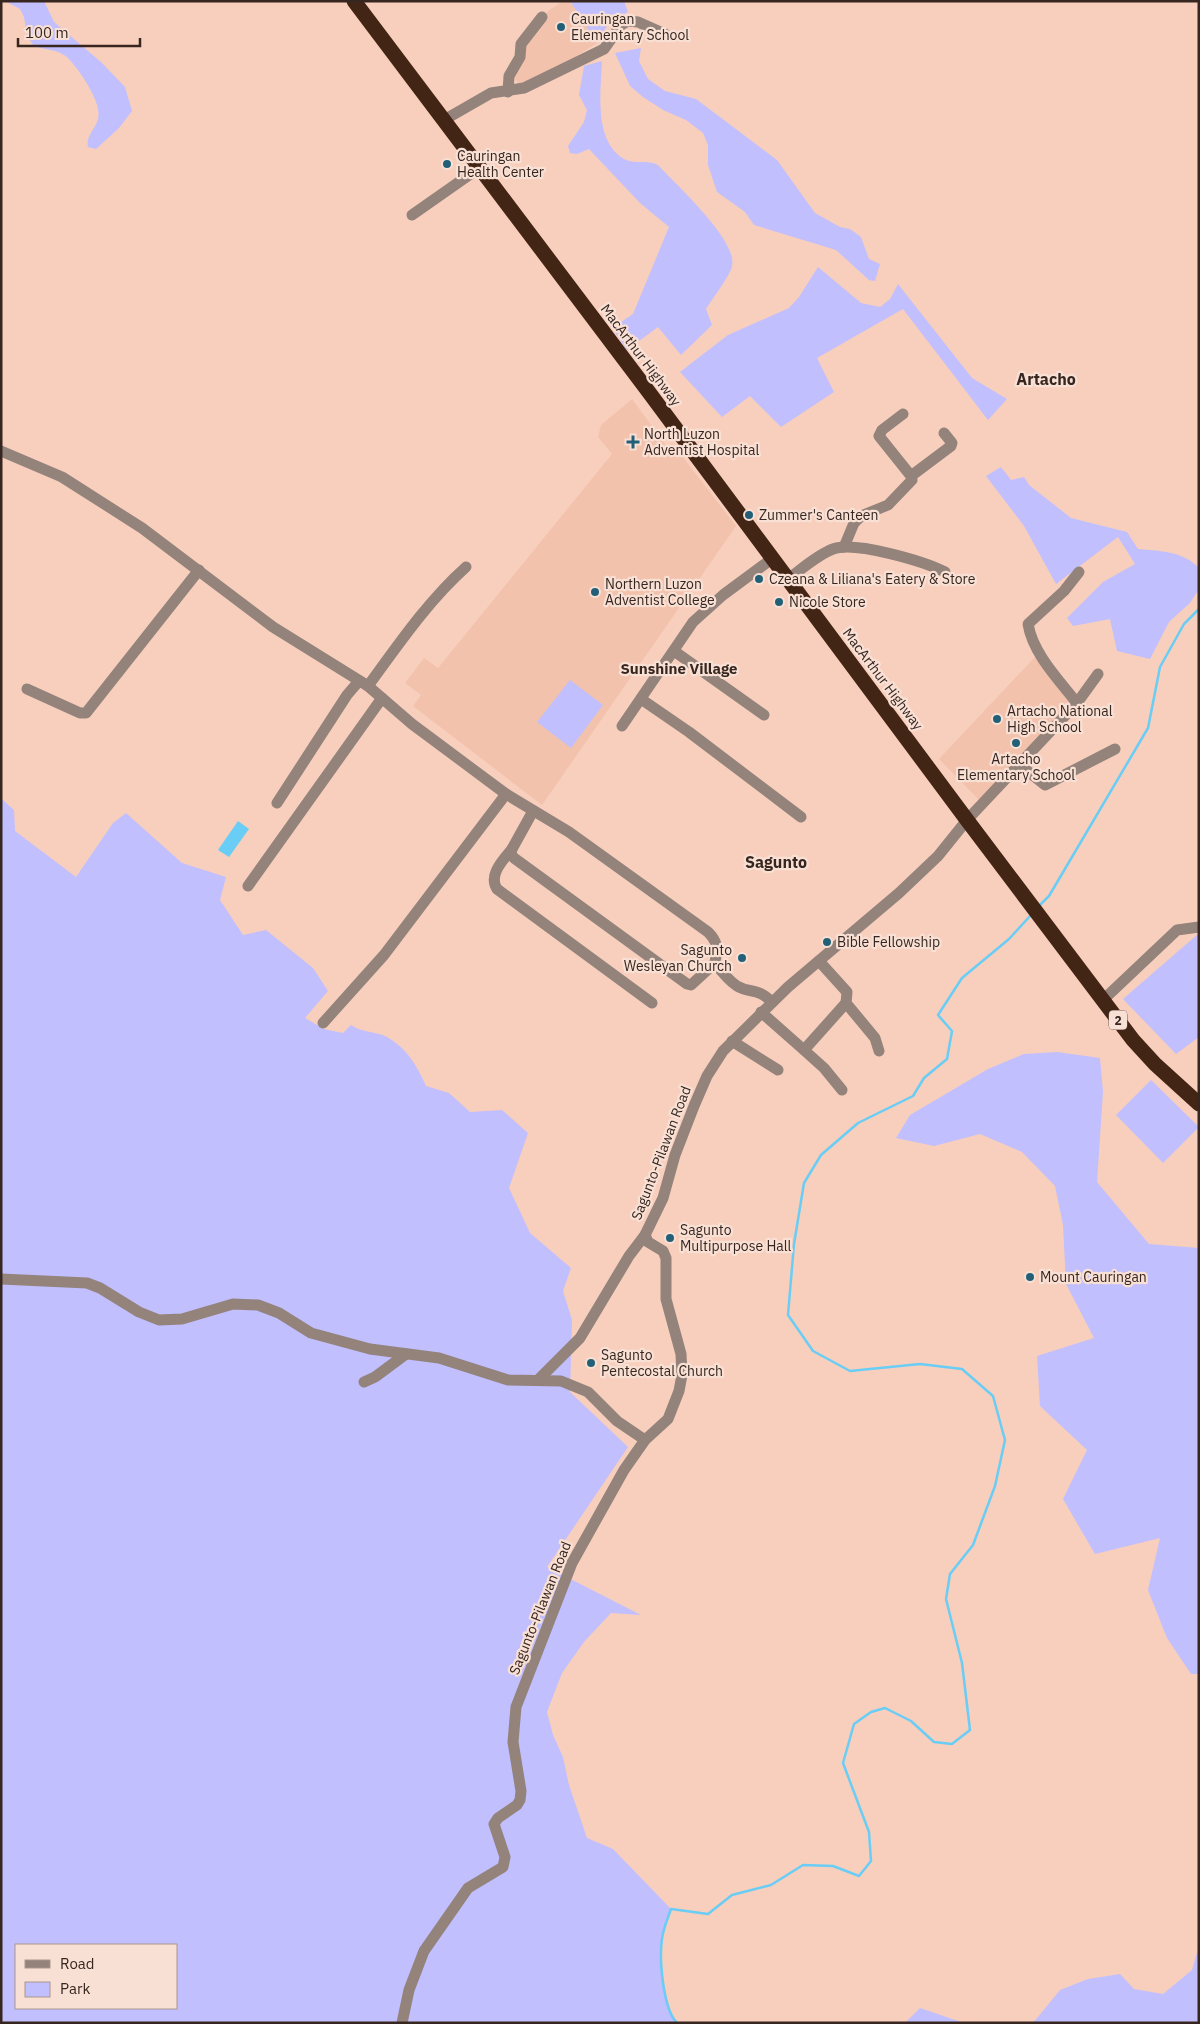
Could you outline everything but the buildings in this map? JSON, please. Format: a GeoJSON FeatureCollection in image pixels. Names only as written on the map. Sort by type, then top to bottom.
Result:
{"type":"FeatureCollection","features":[{"type":"Feature","properties":{"kind":"highway","name":"MacArthur Highway"},"geometry":{"type":"LineString","coordinates":[[354,1],[773,558],[1027,902],[1133,1040],[1155,1064],[1195,1095]]}},
{"type":"Feature","properties":{"kind":"street"},"geometry":{"type":"LineString","coordinates":[[508,92],[509,76],[520,57],[521,44],[542,17]]}},
{"type":"Feature","properties":{"kind":"street"},"geometry":{"type":"LineString","coordinates":[[444,120],[491,93],[508,92],[524,88],[604,49],[621,25],[628,21],[638,22],[665,34]]}},
{"type":"Feature","properties":{"kind":"street"},"geometry":{"type":"LineString","coordinates":[[412,215],[479,168]]}},
{"type":"Feature","properties":{"kind":"street"},"geometry":{"type":"LineString","coordinates":[[844,547],[854,523],[860,516],[888,505],[912,480],[911,476],[879,436],[882,430],[903,414]]}},
{"type":"Feature","properties":{"kind":"street"},"geometry":{"type":"LineString","coordinates":[[911,476],[951,446],[952,443],[944,433]]}},
{"type":"Feature","properties":{"kind":"street"},"geometry":{"type":"LineString","coordinates":[[1,451],[62,477],[90,492],[199,570],[273,627],[363,684],[412,724],[506,794],[577,837],[708,932],[718,947],[715,963],[697,982],[691,985],[687,984],[514,858],[511,854],[512,849]]}},
{"type":"Feature","properties":{"kind":"street"},"geometry":{"type":"LineString","coordinates":[[788,579],[828,552],[844,547],[902,555],[945,572]]}},
{"type":"Feature","properties":{"kind":"street"},"geometry":{"type":"LineString","coordinates":[[622,726],[698,617],[773,558]]}},
{"type":"Feature","properties":{"kind":"street"},"geometry":{"type":"LineString","coordinates":[[277,803],[346,695],[363,684],[452,580],[466,567]]}},
{"type":"Feature","properties":{"kind":"street"},"geometry":{"type":"LineString","coordinates":[[27,690],[80,713],[86,713],[199,570]]}},
{"type":"Feature","properties":{"kind":"street"},"geometry":{"type":"LineString","coordinates":[[1077,703],[1046,664],[1030,633],[1028,624],[1064,591],[1079,572]]}},
{"type":"Feature","properties":{"kind":"street"},"geometry":{"type":"LineString","coordinates":[[674,651],[764,715]]}},
{"type":"Feature","properties":{"kind":"street","name":"Sagunto-Pilawan Road"},"geometry":{"type":"LineString","coordinates":[[402,2023],[409,1990],[424,1951],[468,1888],[503,1867],[505,1857],[494,1824],[498,1818],[517,1805],[521,1796],[512,1742],[516,1707],[575,1557],[624,1470],[645,1440],[668,1419],[679,1391],[682,1375],[680,1346],[666,1299],[666,1258],[663,1251],[648,1242],[645,1235],[663,1198],[675,1155],[694,1106],[715,1063],[732,1041],[761,1012],[900,893],[938,856],[966,820],[1077,703],[1098,674]]}},
{"type":"Feature","properties":{"kind":"street"},"geometry":{"type":"LineString","coordinates":[[248,886],[382,698]]}},
{"type":"Feature","properties":{"kind":"street"},"geometry":{"type":"LineString","coordinates":[[641,699],[689,732],[801,817]]}},
{"type":"Feature","properties":{"kind":"street"},"geometry":{"type":"LineString","coordinates":[[1019,764],[1045,785],[1115,749]]}},
{"type":"Feature","properties":{"kind":"street"},"geometry":{"type":"LineString","coordinates":[[323,1023],[384,955],[506,794]]}},
{"type":"Feature","properties":{"kind":"street"},"geometry":{"type":"LineString","coordinates":[[534,811],[512,849],[496,871],[494,878],[497,889],[652,1003]]}},
{"type":"Feature","properties":{"kind":"street"},"geometry":{"type":"LineString","coordinates":[[1103,1000],[1177,930],[1199,927]]}},
{"type":"Feature","properties":{"kind":"street"},"geometry":{"type":"LineString","coordinates":[[804,1050],[846,1003],[847,992],[819,961]]}},
{"type":"Feature","properties":{"kind":"street"},"geometry":{"type":"LineString","coordinates":[[715,963],[736,986],[762,993],[772,1002]]}},
{"type":"Feature","properties":{"kind":"street"},"geometry":{"type":"LineString","coordinates":[[846,1003],[874,1038],[879,1052]]}},
{"type":"Feature","properties":{"kind":"street"},"geometry":{"type":"LineString","coordinates":[[761,1012],[824,1068],[842,1090]]}},
{"type":"Feature","properties":{"kind":"street"},"geometry":{"type":"LineString","coordinates":[[732,1041],[778,1070]]}},
{"type":"Feature","properties":{"kind":"street"},"geometry":{"type":"LineString","coordinates":[[538,1380],[580,1338],[629,1256],[645,1235]]}},
{"type":"Feature","properties":{"kind":"street"},"geometry":{"type":"LineString","coordinates":[[1,1279],[87,1283],[105,1290],[147,1316],[165,1320],[182,1319],[233,1304],[258,1305],[279,1313],[311,1333],[370,1349],[456,1362],[508,1380],[561,1380],[584,1390],[617,1421],[645,1440]]}},
{"type":"Feature","properties":{"kind":"street"},"geometry":{"type":"LineString","coordinates":[[364,1382],[375,1377],[406,1354]]}},
{"type":"Feature","properties":{"kind":"shaded area","name":"Cauringan Elementary School"},"geometry":{"type":"Polygon","coordinates":[[[563,1],[570,1],[597,43],[553,71],[520,85],[511,74],[523,45],[548,11],[563,1]]]}},
{"type":"Feature","properties":{"kind":"shaded area","name":"Northern Luzon Adventist College"},"geometry":{"type":"Polygon","coordinates":[[[632,399],[668,448],[672,443],[736,526],[542,805],[413,706],[421,695],[405,683],[424,658],[438,668],[612,454],[598,437],[601,425],[632,399]]]}},
{"type":"Feature","properties":{"kind":"shaded area"},"geometry":{"type":"Polygon","coordinates":[[[1036,656],[1072,698],[1071,704],[981,802],[939,759],[1036,656]]]}},
{"type":"Feature","properties":{"kind":"shaded area"},"geometry":{"type":"Polygon","coordinates":[[[238,821],[249,829],[229,857],[218,850],[238,821]]]}},
{"type":"Feature","properties":{"kind":"green space"},"geometry":{"type":"Polygon","coordinates":[[[5,1],[44,1],[54,22],[102,63],[125,87],[132,111],[119,128],[96,149],[88,147],[88,139],[97,123],[99,112],[88,86],[77,69],[63,54],[34,46],[27,36],[24,17],[20,9],[5,1]]]}},
{"type":"Feature","properties":{"kind":"green space"},"geometry":{"type":"Polygon","coordinates":[[[570,1],[624,1],[628,12],[610,21],[597,43],[570,1]]]}},
{"type":"Feature","properties":{"kind":"green space"},"geometry":{"type":"Polygon","coordinates":[[[641,48],[639,61],[648,79],[665,91],[696,99],[777,160],[815,213],[840,227],[850,229],[861,237],[869,259],[880,264],[875,281],[869,280],[836,250],[754,225],[745,212],[717,192],[708,165],[708,145],[703,133],[686,120],[663,110],[630,86],[615,53],[641,48]]]}},
{"type":"Feature","properties":{"kind":"green space"},"geometry":{"type":"Polygon","coordinates":[[[602,61],[601,114],[607,140],[614,151],[628,161],[650,162],[658,165],[704,213],[725,242],[731,255],[731,270],[706,309],[712,325],[681,355],[658,327],[627,350],[612,328],[633,314],[669,227],[640,203],[589,149],[577,154],[570,153],[568,146],[584,122],[587,110],[579,95],[584,66],[602,61]]]}},
{"type":"Feature","properties":{"kind":"green space"},"geometry":{"type":"Polygon","coordinates":[[[818,267],[861,303],[880,307],[890,299],[898,284],[972,378],[1007,399],[988,420],[903,309],[817,358],[834,392],[781,427],[750,396],[722,417],[680,372],[728,335],[789,308],[799,297],[818,267]]]}},
{"type":"Feature","properties":{"kind":"green space"},"geometry":{"type":"Polygon","coordinates":[[[1001,467],[1011,480],[1024,477],[1029,485],[1071,518],[1127,532],[1138,549],[1163,551],[1178,555],[1193,562],[1199,568],[1199,589],[1190,603],[1169,622],[1150,659],[1117,651],[1110,619],[1073,626],[1067,618],[1103,582],[1135,564],[1118,537],[1056,584],[1024,526],[986,476],[1001,467]]]}},
{"type":"Feature","properties":{"kind":"green space"},"geometry":{"type":"Polygon","coordinates":[[[570,680],[603,705],[571,748],[537,722],[570,680]]]}},
{"type":"Feature","properties":{"kind":"green space"},"geometry":{"type":"Polygon","coordinates":[[[1,800],[14,810],[15,831],[76,877],[113,823],[126,813],[182,863],[226,877],[220,900],[243,935],[266,930],[313,968],[328,991],[305,1018],[324,1029],[343,1033],[351,1025],[387,1037],[400,1046],[411,1058],[426,1086],[449,1093],[470,1112],[502,1110],[528,1133],[509,1188],[530,1233],[571,1268],[563,1291],[572,1320],[570,1392],[628,1447],[547,1567],[641,1615],[611,1613],[584,1642],[562,1673],[547,1712],[553,1735],[563,1757],[569,1785],[587,1838],[613,1849],[671,1909],[664,1927],[661,1948],[662,1970],[668,2006],[677,2023],[1,2023],[1,800]]]}},
{"type":"Feature","properties":{"kind":"green space"},"geometry":{"type":"Polygon","coordinates":[[[1198,934],[1199,1037],[1176,1054],[1123,999],[1198,934]]]}},
{"type":"Feature","properties":{"kind":"green space"},"geometry":{"type":"Polygon","coordinates":[[[1057,1052],[1100,1058],[1103,1092],[1097,1182],[1149,1244],[1199,1248],[1199,1674],[1191,1674],[1167,1638],[1148,1590],[1160,1538],[1095,1554],[1063,1499],[1087,1450],[1040,1406],[1037,1356],[1094,1338],[1066,1284],[1063,1225],[1055,1186],[1022,1152],[980,1134],[934,1146],[896,1138],[910,1115],[988,1069],[1024,1054],[1057,1052]]]}},
{"type":"Feature","properties":{"kind":"green space"},"geometry":{"type":"Polygon","coordinates":[[[1151,1080],[1199,1127],[1163,1163],[1116,1115],[1151,1080]]]}},
{"type":"Feature","properties":{"kind":"green space"},"geometry":{"type":"Polygon","coordinates":[[[1199,1946],[1199,2023],[1033,2023],[1060,1990],[1088,1979],[1120,1974],[1134,1989],[1163,1994],[1192,1970],[1199,1946]]]}},
{"type":"Feature","properties":{"kind":"green space"},"geometry":{"type":"Polygon","coordinates":[[[920,2008],[964,2023],[905,2023],[920,2008]]]}},
{"type":"Feature","properties":{"kind":"waterway"},"geometry":{"type":"LineString","coordinates":[[1038,907],[1049,896],[1148,728],[1160,667],[1184,624],[1199,609]]}},
{"type":"Feature","properties":{"kind":"waterway"},"geometry":{"type":"LineString","coordinates":[[677,2023],[668,2007],[662,1971],[661,1948],[664,1927],[671,1909],[708,1914],[732,1895],[771,1885],[803,1865],[833,1866],[859,1876],[871,1861],[869,1832],[843,1763],[854,1724],[871,1712],[885,1708],[911,1721],[934,1742],[952,1744],[970,1730],[962,1663],[946,1599],[950,1574],[973,1545],[995,1486],[1005,1440],[993,1396],[962,1369],[920,1364],[850,1371],[813,1351],[788,1315],[794,1244],[804,1183],[821,1155],[858,1123],[913,1096],[924,1078],[947,1059],[952,1031],[938,1015],[962,978],[1009,939],[1031,915]]}},
{"type":"Feature","properties":{"kind":"place","name":"Cauringan Elementary School"},"geometry":{"type":"Point","coordinates":[561,27]}},
{"type":"Feature","properties":{"kind":"place","name":"Cauringan Health Center"},"geometry":{"type":"Point","coordinates":[447,164]}},
{"type":"Feature","properties":{"kind":"place","name":"North Luzon Adventist Hospital"},"geometry":{"type":"Point","coordinates":[633,442]}},
{"type":"Feature","properties":{"kind":"place","name":"Zummer's Canteen"},"geometry":{"type":"Point","coordinates":[749,515]}},
{"type":"Feature","properties":{"kind":"place","name":"Czeana & Liliana's Eatery & Store"},"geometry":{"type":"Point","coordinates":[759,579]}},
{"type":"Feature","properties":{"kind":"place","name":"Northern Luzon Adventist College"},"geometry":{"type":"Point","coordinates":[595,592]}},
{"type":"Feature","properties":{"kind":"place","name":"Nicole Store"},"geometry":{"type":"Point","coordinates":[779,602]}},
{"type":"Feature","properties":{"kind":"place","name":"Artacho National High School"},"geometry":{"type":"Point","coordinates":[997,719]}},
{"type":"Feature","properties":{"kind":"place","name":"Artacho Elementary School"},"geometry":{"type":"Point","coordinates":[1016,743]}},
{"type":"Feature","properties":{"kind":"place","name":"Bible Fellowship"},"geometry":{"type":"Point","coordinates":[827,942]}},
{"type":"Feature","properties":{"kind":"place","name":"Sagunto Wesleyan Church"},"geometry":{"type":"Point","coordinates":[742,958]}},
{"type":"Feature","properties":{"kind":"place","name":"Sagunto Multipurpose Hall"},"geometry":{"type":"Point","coordinates":[670,1238]}},
{"type":"Feature","properties":{"kind":"place","name":"Mount Cauringan"},"geometry":{"type":"Point","coordinates":[1030,1277]}},
{"type":"Feature","properties":{"kind":"place","name":"Sagunto Pentecostal Church"},"geometry":{"type":"Point","coordinates":[591,1363]}},
{"type":"Feature","properties":{"kind":"district","name":"Artacho"},"geometry":{"type":"Point","coordinates":[1046,379]}},
{"type":"Feature","properties":{"kind":"district","name":"Sunshine Village"},"geometry":{"type":"Point","coordinates":[679,668]}},
{"type":"Feature","properties":{"kind":"district","name":"Sagunto"},"geometry":{"type":"Point","coordinates":[776,862]}}]}
